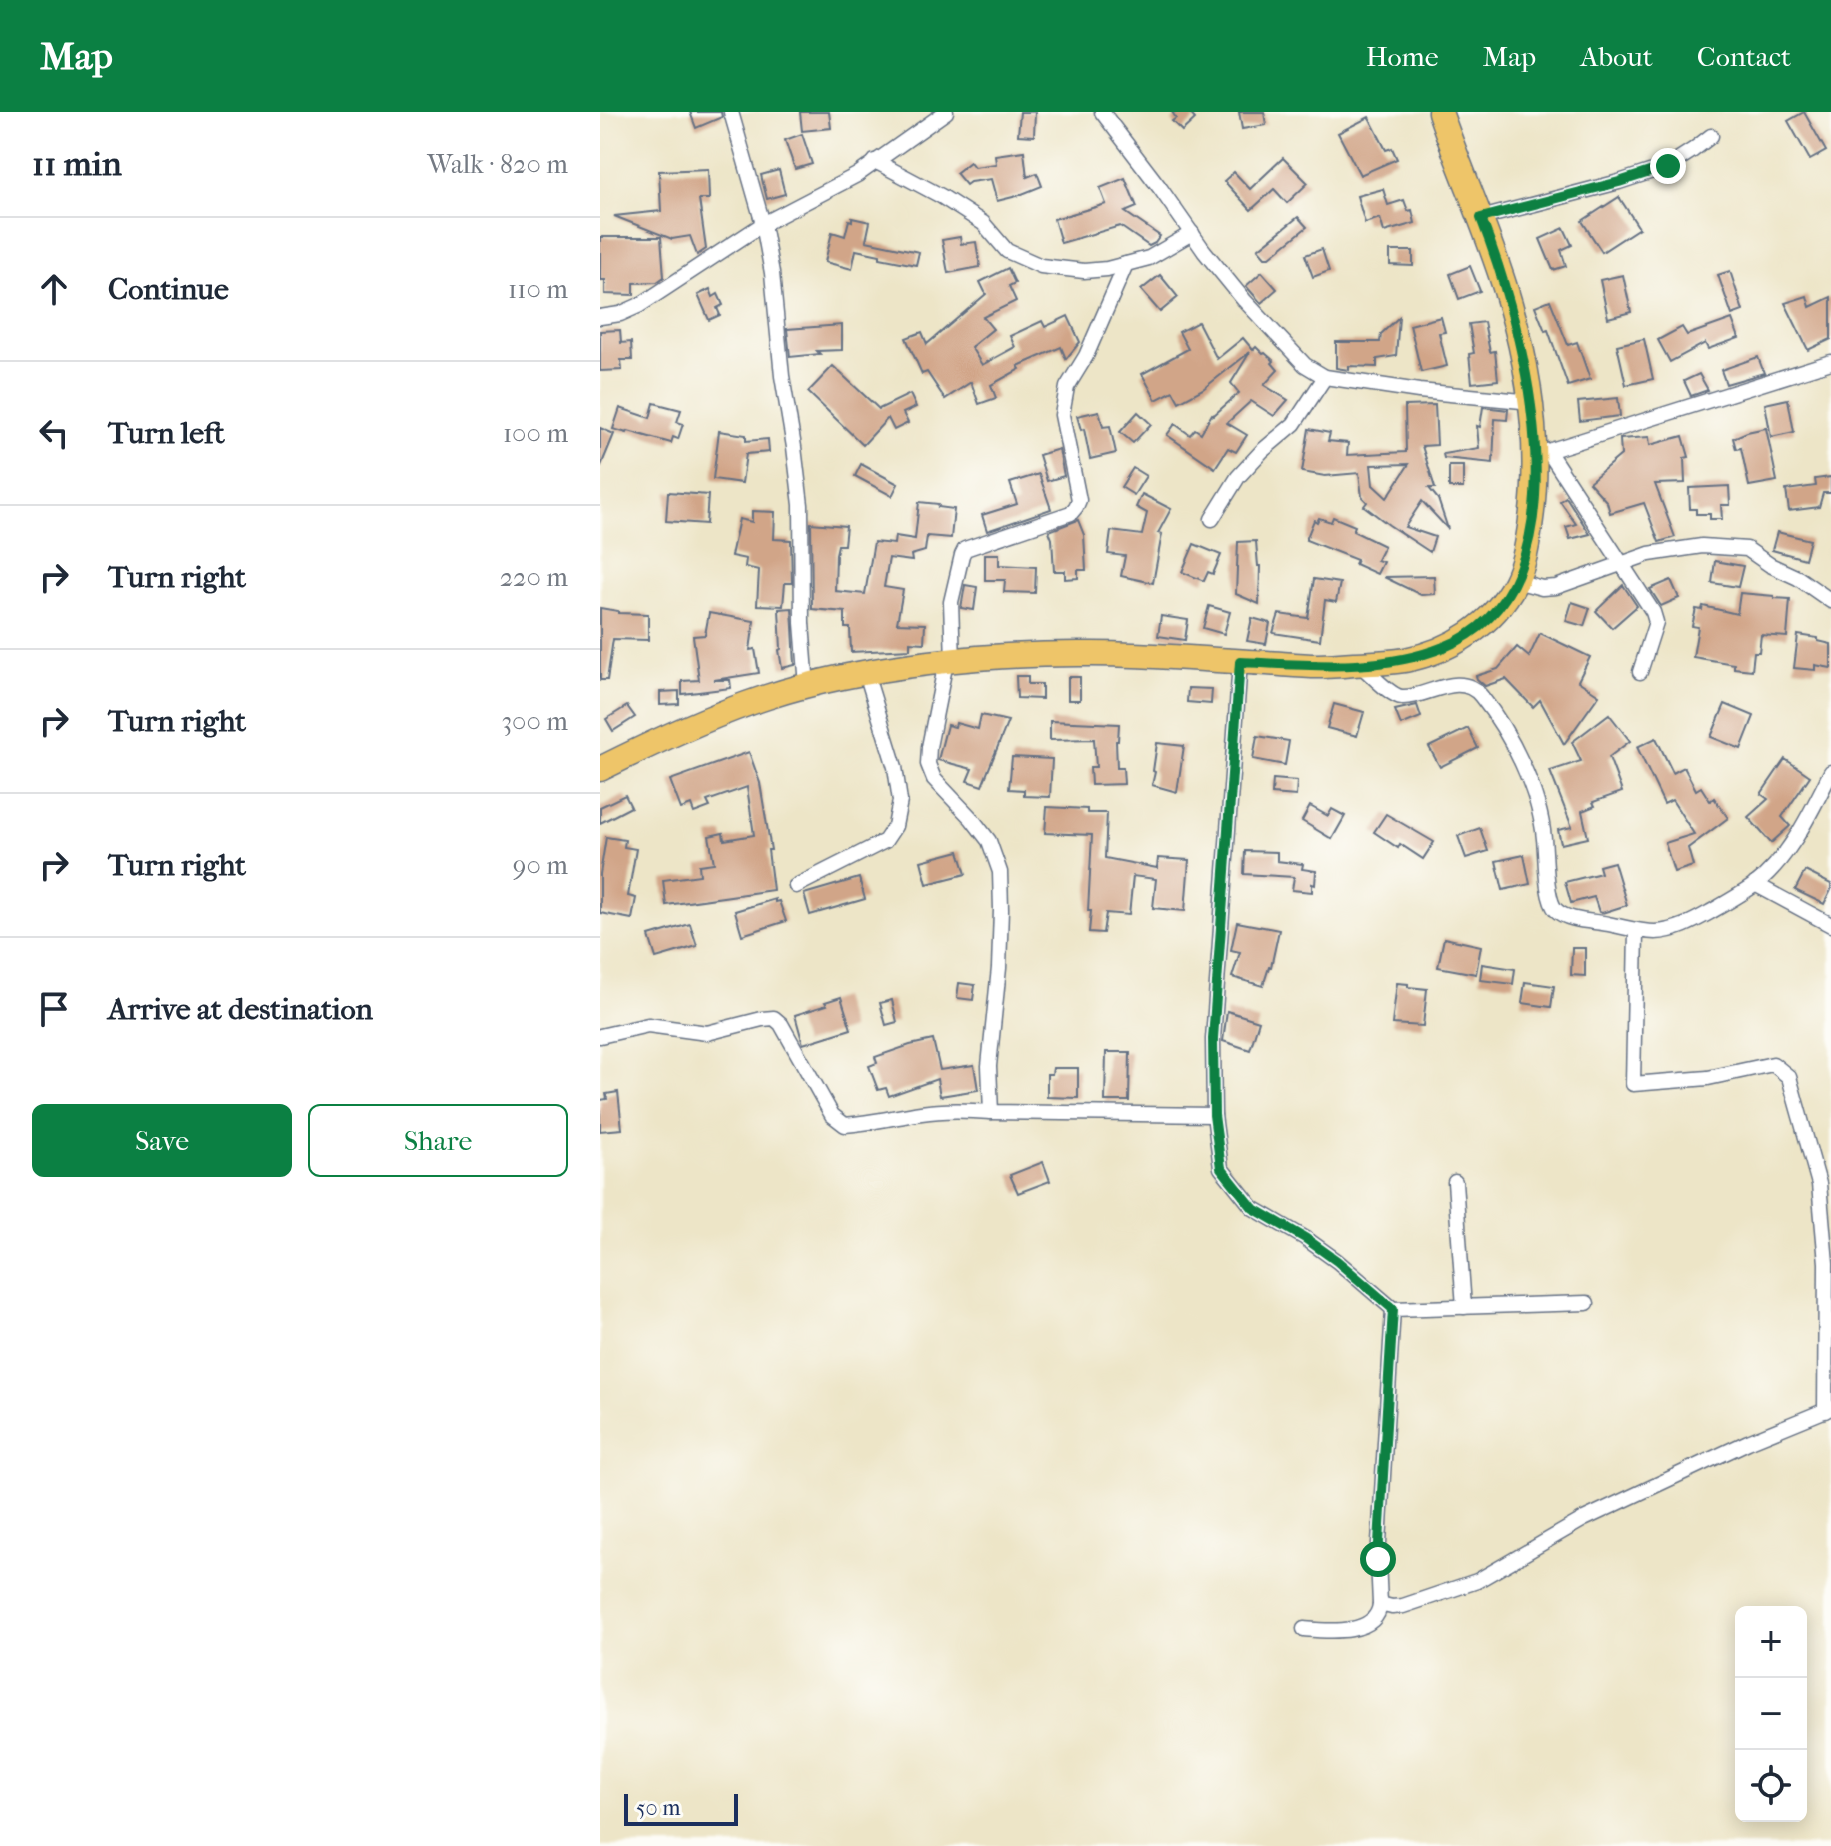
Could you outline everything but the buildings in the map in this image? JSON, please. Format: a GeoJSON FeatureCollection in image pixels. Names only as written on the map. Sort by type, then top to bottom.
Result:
{"type":"FeatureCollection","features":[{"type":"Feature","properties":{"kind":"main road"},"geometry":{"type":"LineString","coordinates":[[600,769],[714,716],[769,696],[866,673],[950,661],[1092,654],[1318,666],[1378,663],[1408,659],[1446,647],[1477,630],[1502,604],[1516,581],[1527,548],[1541,452],[1511,306],[1440,112]]}},
{"type":"Feature","properties":{"kind":"street"},"geometry":{"type":"LineString","coordinates":[[731,112],[763,224],[772,273],[782,376],[801,505],[802,623],[807,686]]}},
{"type":"Feature","properties":{"kind":"street"},"geometry":{"type":"LineString","coordinates":[[600,317],[620,314],[640,305],[763,224],[857,175],[946,112]]}},
{"type":"Feature","properties":{"kind":"street"},"geometry":{"type":"LineString","coordinates":[[1102,112],[1244,300],[1305,365],[1325,377],[1419,391],[1532,402]]}},
{"type":"Feature","properties":{"kind":"street"},"geometry":{"type":"LineString","coordinates":[[1481,218],[1668,166],[1711,136]]}},
{"type":"Feature","properties":{"kind":"street"},"geometry":{"type":"LineString","coordinates":[[875,161],[941,196],[983,223],[1007,251],[1041,266],[1084,271],[1107,269],[1149,258],[1192,233]]}},
{"type":"Feature","properties":{"kind":"street"},"geometry":{"type":"LineString","coordinates":[[991,1112],[989,1066],[999,968],[1000,872],[989,841],[934,779],[928,764],[929,747],[950,661],[951,602],[965,549],[1071,513],[1076,507],[1079,500],[1062,415],[1067,387],[1086,356],[1126,264]]}},
{"type":"Feature","properties":{"kind":"street"},"geometry":{"type":"LineString","coordinates":[[1640,672],[1656,622],[1653,612],[1541,452],[1831,362]]}},
{"type":"Feature","properties":{"kind":"street"},"geometry":{"type":"LineString","coordinates":[[1212,519],[1238,477],[1294,424],[1325,377]]}},
{"type":"Feature","properties":{"kind":"street"},"geometry":{"type":"LineString","coordinates":[[1516,581],[1542,588],[1556,587],[1649,554],[1702,546],[1747,549],[1831,601]]}},
{"type":"Feature","properties":{"kind":"street"},"geometry":{"type":"LineString","coordinates":[[1240,662],[1213,1039],[1214,1115],[1221,1168],[1253,1208],[1337,1261],[1393,1309],[1587,1303]]}},
{"type":"Feature","properties":{"kind":"street"},"geometry":{"type":"LineString","coordinates":[[1359,664],[1393,694],[1403,698],[1450,686],[1467,686],[1479,693],[1512,744],[1531,786],[1544,831],[1549,892],[1554,908],[1565,916],[1636,931],[1659,932],[1684,927],[1755,884],[1783,856],[1801,830],[1831,772]]}},
{"type":"Feature","properties":{"kind":"street"},"geometry":{"type":"LineString","coordinates":[[796,886],[885,841],[895,826],[900,801],[895,767],[866,673]]}},
{"type":"Feature","properties":{"kind":"street"},"geometry":{"type":"LineString","coordinates":[[1755,884],[1831,925]]}},
{"type":"Feature","properties":{"kind":"street"},"geometry":{"type":"LineString","coordinates":[[1380,1604],[1403,1606],[1477,1581],[1584,1519],[1748,1442],[1828,1410],[1826,1263],[1819,1184],[1789,1077],[1773,1064],[1708,1078],[1633,1084],[1636,931]]}},
{"type":"Feature","properties":{"kind":"street"},"geometry":{"type":"LineString","coordinates":[[600,1036],[648,1025],[707,1033],[774,1018],[781,1024],[832,1115],[845,1125],[924,1112],[960,1110],[1214,1115]]}},
{"type":"Feature","properties":{"kind":"street"},"geometry":{"type":"LineString","coordinates":[[1455,1182],[1464,1307]]}},
{"type":"Feature","properties":{"kind":"street"},"geometry":{"type":"LineString","coordinates":[[1304,1629],[1324,1631],[1364,1627],[1379,1612],[1378,1559],[1393,1309]]}},
{"type":"Feature","properties":{"kind":"route"},"geometry":{"type":"LineString","coordinates":[[1378,1559],[1393,1309],[1337,1261],[1253,1208],[1221,1168],[1214,1115],[1213,1039],[1240,662],[1318,666],[1408,659],[1446,647],[1477,630],[1502,604],[1516,581],[1527,548],[1536,470],[1532,402],[1524,361],[1511,306],[1481,218],[1668,166]]}}]}
